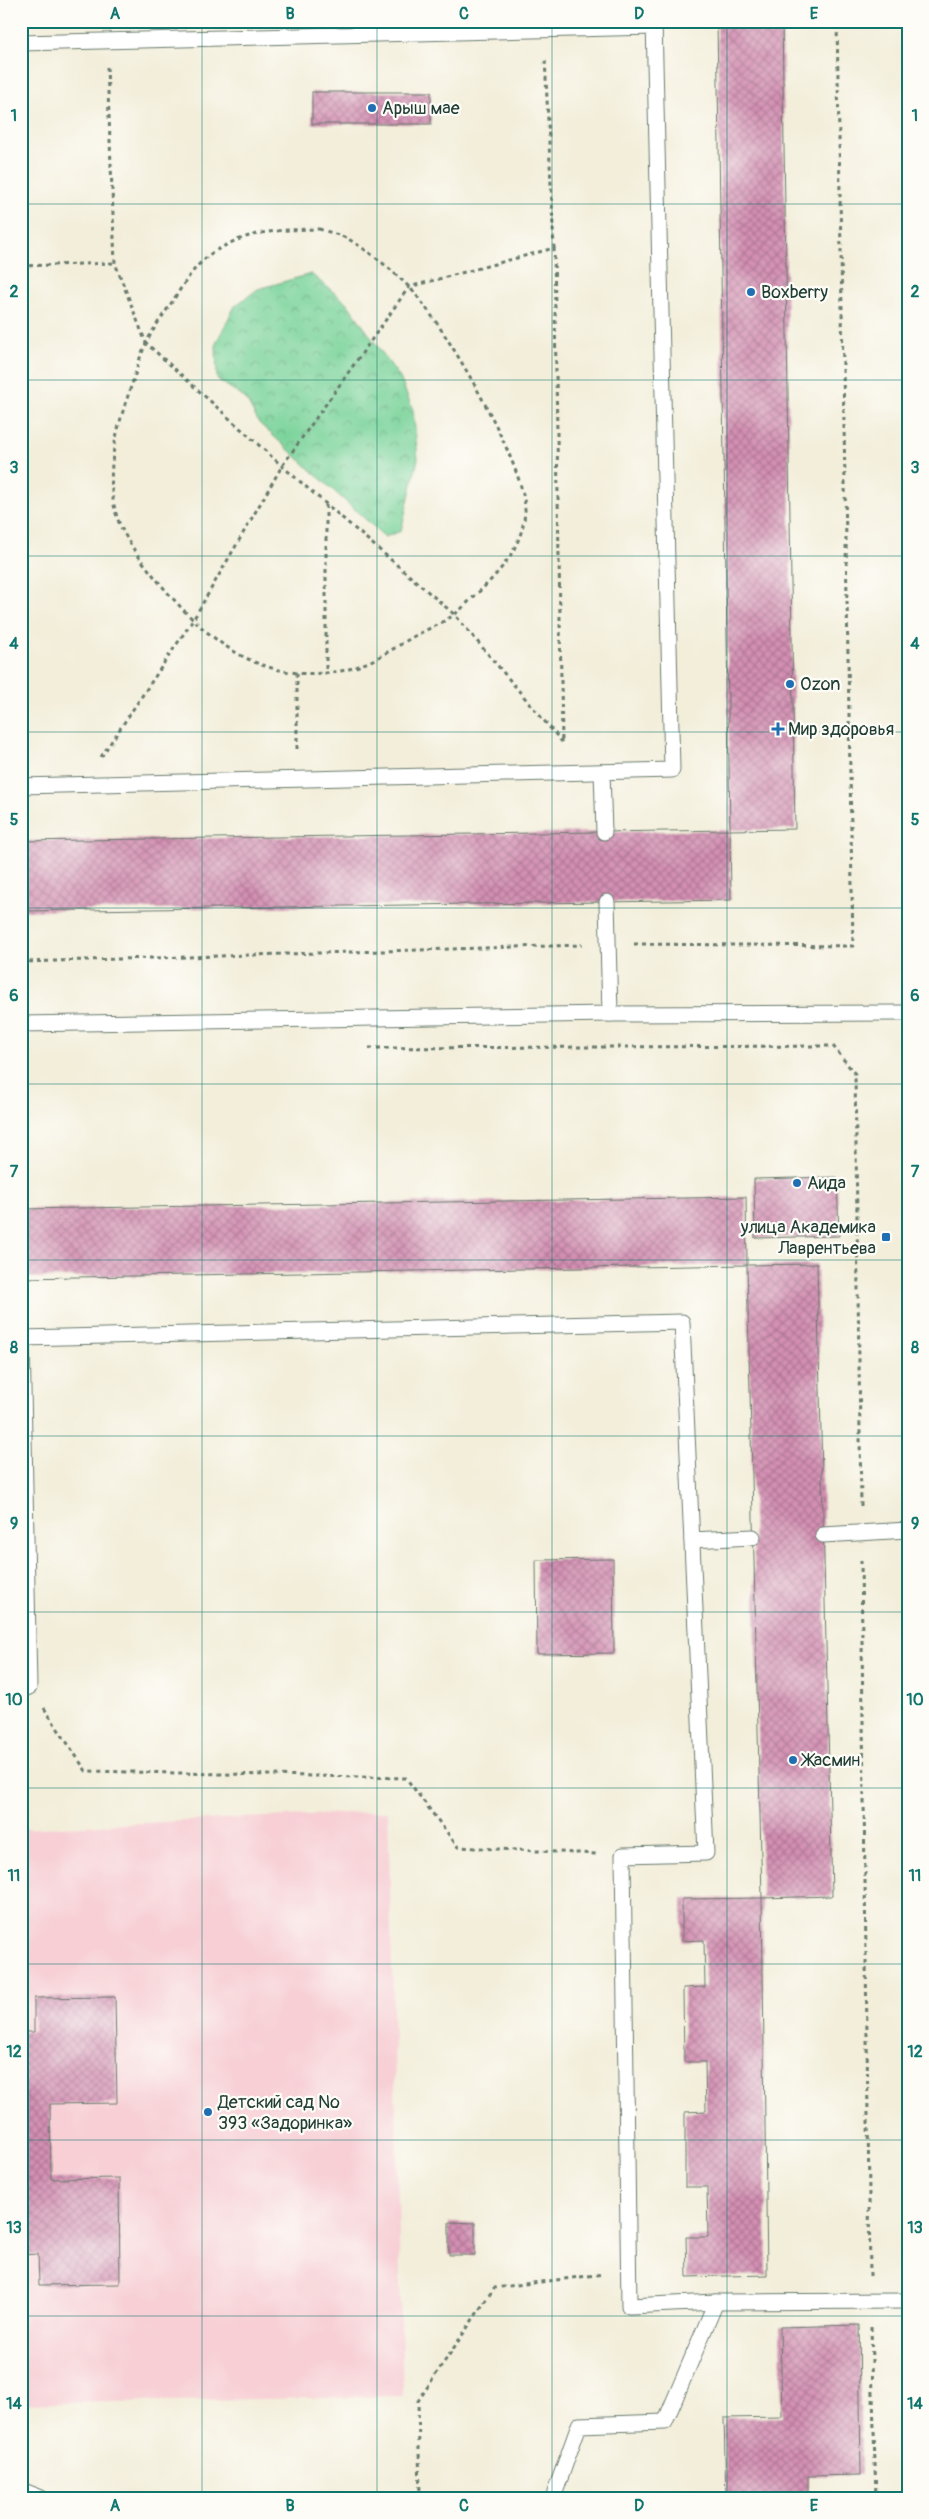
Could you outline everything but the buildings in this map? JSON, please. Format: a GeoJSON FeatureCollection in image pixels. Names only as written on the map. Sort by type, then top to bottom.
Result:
{"type":"FeatureCollection","features":[{"type":"Feature","properties":{"kind":"lane"},"geometry":{"type":"LineString","coordinates":[[21,43],[544,30],[654,24],[672,770],[21,786]]}},
{"type":"Feature","properties":{"kind":"lane"},"geometry":{"type":"LineString","coordinates":[[602,772],[604,832]]}},
{"type":"Feature","properties":{"kind":"lane"},"geometry":{"type":"LineString","coordinates":[[607,902],[610,1014]]}},
{"type":"Feature","properties":{"kind":"lane"},"geometry":{"type":"LineString","coordinates":[[21,1024],[610,1014],[908,1013]]}},
{"type":"Feature","properties":{"kind":"lane"},"geometry":{"type":"LineString","coordinates":[[25,1688],[22,1338],[682,1322],[706,1854],[623,1855],[629,2306],[716,2302],[908,2301]]}},
{"type":"Feature","properties":{"kind":"lane"},"geometry":{"type":"LineString","coordinates":[[823,1535],[908,1530]]}},
{"type":"Feature","properties":{"kind":"lane"},"geometry":{"type":"LineString","coordinates":[[692,1540],[753,1537]]}},
{"type":"Feature","properties":{"kind":"lane"},"geometry":{"type":"LineString","coordinates":[[553,2498],[579,2425],[665,2422],[716,2302]]}},
{"type":"Feature","properties":{"kind":"lane"},"geometry":{"type":"LineString","coordinates":[[21,2490],[41,2498]]}},
{"type":"Feature","properties":{"kind":"path"},"geometry":{"type":"LineString","coordinates":[[21,962],[608,944],[853,946],[837,21]]}},
{"type":"Feature","properties":{"kind":"path"},"geometry":{"type":"LineString","coordinates":[[544,30],[554,248],[562,742],[565,773]]}},
{"type":"Feature","properties":{"kind":"path"},"geometry":{"type":"LineString","coordinates":[[106,41],[115,263],[146,343],[282,466],[456,615],[562,742]]}},
{"type":"Feature","properties":{"kind":"path"},"geometry":{"type":"LineString","coordinates":[[319,229],[348,239],[410,287],[464,364],[511,459],[524,493],[525,512],[521,536],[508,562],[483,590],[456,615],[384,655],[341,671],[297,673],[263,666],[231,652],[193,620],[154,577],[118,517],[112,483],[116,430],[146,343],[187,279],[209,255],[241,238],[268,230],[319,229]]}},
{"type":"Feature","properties":{"kind":"path"},"geometry":{"type":"LineString","coordinates":[[82,785],[193,620],[282,466],[410,287],[554,248]]}},
{"type":"Feature","properties":{"kind":"path"},"geometry":{"type":"LineString","coordinates":[[21,266],[115,263]]}},
{"type":"Feature","properties":{"kind":"path"},"geometry":{"type":"LineString","coordinates":[[326,504],[326,672]]}},
{"type":"Feature","properties":{"kind":"path"},"geometry":{"type":"LineString","coordinates":[[297,673],[297,780]]}},
{"type":"Feature","properties":{"kind":"path"},"geometry":{"type":"LineString","coordinates":[[368,1048],[833,1046],[855,1074],[871,2300],[876,2498]]}},
{"type":"Feature","properties":{"kind":"path"},"geometry":{"type":"LineString","coordinates":[[25,1688],[86,1771],[406,1778],[458,1847],[623,1855]]}},
{"type":"Feature","properties":{"kind":"path"},"geometry":{"type":"LineString","coordinates":[[420,2498],[418,2401],[494,2288],[628,2271]]}},
{"type":"Feature","properties":{"kind":"shaded area","name":"Детский сад № 393 «Задоринка»"},"geometry":{"type":"Polygon","coordinates":[[[388,1811],[403,2396],[21,2404],[21,1829],[388,1811]]]}},
{"type":"Feature","properties":{"kind":"green space"},"geometry":{"type":"Polygon","coordinates":[[[311,274],[347,303],[400,378],[413,410],[418,459],[401,531],[385,537],[259,423],[246,399],[217,379],[216,343],[235,306],[258,289],[311,274]]]}},
{"type":"Feature","properties":{"kind":"place","name":"Арыш мае"},"geometry":{"type":"Point","coordinates":[372,108]}},
{"type":"Feature","properties":{"kind":"place","name":"Boxberry"},"geometry":{"type":"Point","coordinates":[751,292]}},
{"type":"Feature","properties":{"kind":"place","name":"Ozon"},"geometry":{"type":"Point","coordinates":[790,684]}},
{"type":"Feature","properties":{"kind":"place","name":"Мир здоровья"},"geometry":{"type":"Point","coordinates":[778,729]}},
{"type":"Feature","properties":{"kind":"place","name":"Аида"},"geometry":{"type":"Point","coordinates":[797,1183]}},
{"type":"Feature","properties":{"kind":"place","name":"улица Академика Лаврентьева"},"geometry":{"type":"Point","coordinates":[886,1237]}},
{"type":"Feature","properties":{"kind":"place","name":"Жасмин"},"geometry":{"type":"Point","coordinates":[793,1760]}},
{"type":"Feature","properties":{"kind":"place","name":"Детский сад № 393 «Задоринка»"},"geometry":{"type":"Point","coordinates":[208,2112]}}]}
